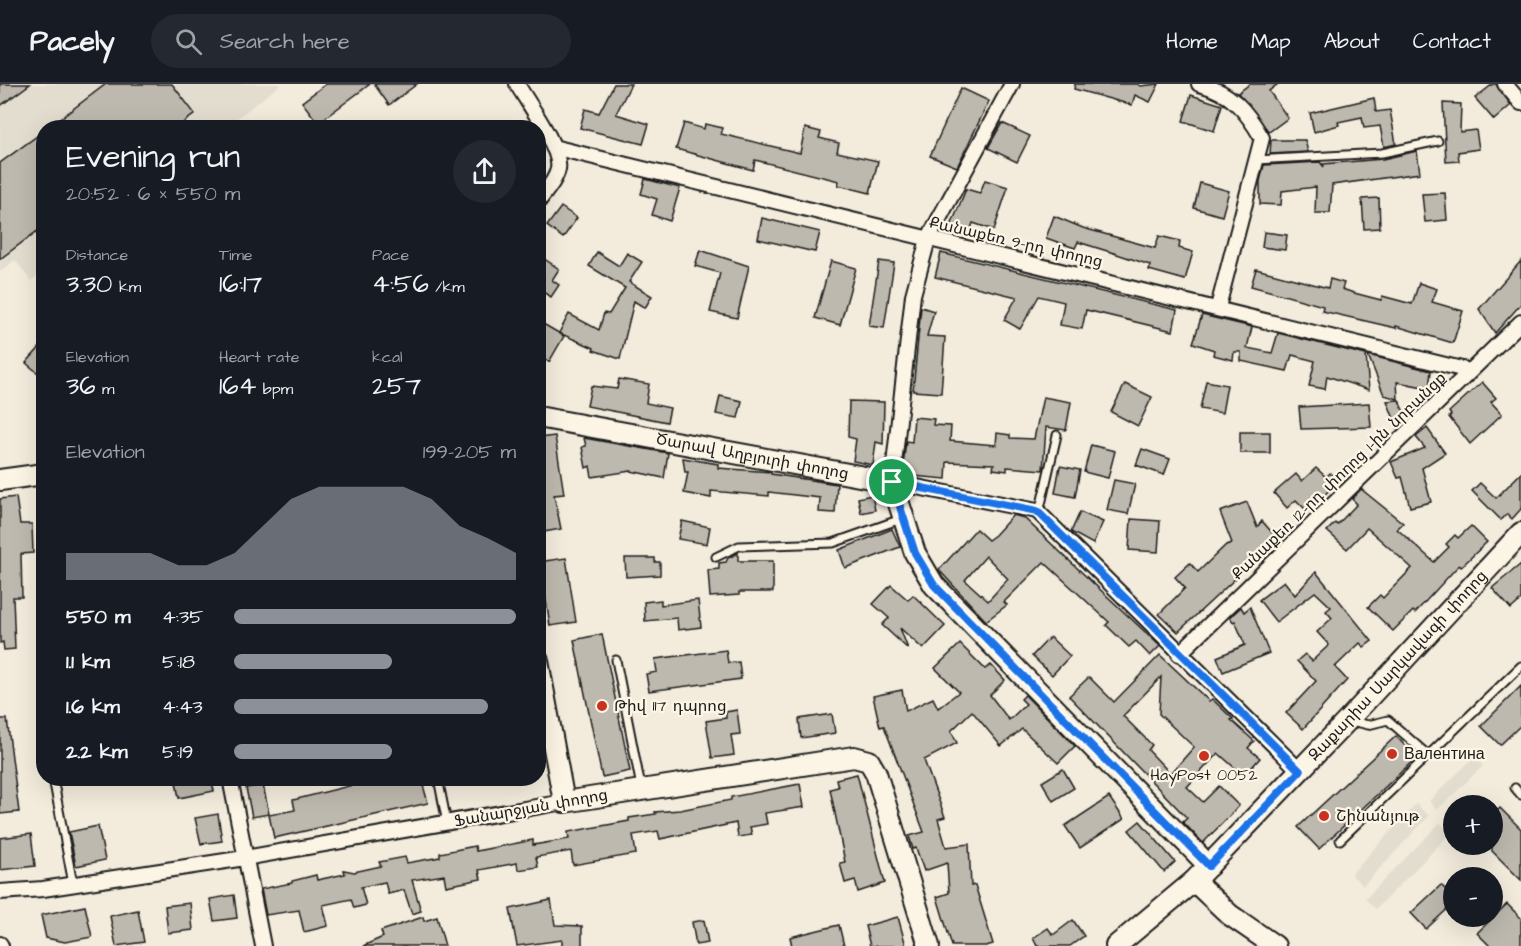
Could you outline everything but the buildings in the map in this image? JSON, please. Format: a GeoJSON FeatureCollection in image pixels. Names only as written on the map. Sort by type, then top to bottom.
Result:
{"type":"FeatureCollection","features":[{"type":"Feature","properties":{"kind":"street"},"geometry":{"type":"LineString","coordinates":[[517,84],[538,120]]}},
{"type":"Feature","properties":{"kind":"street"},"geometry":{"type":"LineString","coordinates":[[1012,84],[928,239],[913,295],[892,482],[915,553],[934,585],[1209,866]]}},
{"type":"Feature","properties":{"kind":"street"},"geometry":{"type":"LineString","coordinates":[[1199,84],[1216,88],[1234,99],[1249,115],[1262,138],[1218,307]]}},
{"type":"Feature","properties":{"kind":"street"},"geometry":{"type":"LineString","coordinates":[[1505,84],[1521,103]]}},
{"type":"Feature","properties":{"kind":"street"},"geometry":{"type":"LineString","coordinates":[[546,135],[553,147],[559,168],[546,189]]}},
{"type":"Feature","properties":{"kind":"street","name":"Քանաքեռ 9-րդ փողոց"},"geometry":{"type":"LineString","coordinates":[[553,147],[1218,307],[1470,371]]}},
{"type":"Feature","properties":{"kind":"street","name":"Քանաքեռ 12-րդ փողոց 1-ին նրբանցք"},"geometry":{"type":"LineString","coordinates":[[1179,654],[1521,322]]}},
{"type":"Feature","properties":{"kind":"street","name":"Ծարավ Աղբյուրի փողոց"},"geometry":{"type":"LineString","coordinates":[[546,418],[892,482]]}},
{"type":"Feature","properties":{"kind":"street"},"geometry":{"type":"LineString","coordinates":[[0,480],[36,475]]}},
{"type":"Feature","properties":{"kind":"street"},"geometry":{"type":"LineString","coordinates":[[892,482],[1039,513],[1179,654],[1300,771]]}},
{"type":"Feature","properties":{"kind":"street","name":"Զաքարիա Սարկավագի փողոց"},"geometry":{"type":"LineString","coordinates":[[1119,945],[1209,866],[1521,533]]}},
{"type":"Feature","properties":{"kind":"street"},"geometry":{"type":"LineString","coordinates":[[546,704],[564,802]]}},
{"type":"Feature","properties":{"kind":"street","name":"Ֆանարջյան փողոց"},"geometry":{"type":"LineString","coordinates":[[0,892],[74,884],[245,858],[564,802],[854,757],[869,761],[876,773],[929,946]]}},
{"type":"Feature","properties":{"kind":"street"},"geometry":{"type":"LineString","coordinates":[[232,786],[263,946]]}},
{"type":"Feature","properties":{"kind":"street"},"geometry":{"type":"LineString","coordinates":[[1194,881],[1230,915],[1275,946]]}},
{"type":"Feature","properties":{"kind":"lane"},"geometry":{"type":"LineString","coordinates":[[1256,160],[1382,153],[1438,141]]}},
{"type":"Feature","properties":{"kind":"lane"},"geometry":{"type":"LineString","coordinates":[[1039,513],[1057,435]]}},
{"type":"Feature","properties":{"kind":"lane"},"geometry":{"type":"LineString","coordinates":[[716,557],[739,546],[833,543],[903,519]]}},
{"type":"Feature","properties":{"kind":"lane"},"geometry":{"type":"LineString","coordinates":[[616,660],[641,790]]}},
{"type":"Feature","properties":{"kind":"lane"},"geometry":{"type":"LineString","coordinates":[[1340,840],[1521,666]]}},
{"type":"Feature","properties":{"kind":"lane"},"geometry":{"type":"LineString","coordinates":[[1348,720],[1368,725],[1388,720],[1429,756]]}},
{"type":"Feature","properties":{"kind":"lane"},"geometry":{"type":"LineString","coordinates":[[55,786],[74,884]]}},
{"type":"Feature","properties":{"kind":"lane"},"geometry":{"type":"LineString","coordinates":[[440,786],[447,823]]}},
{"type":"Feature","properties":{"kind":"lane"},"geometry":{"type":"LineString","coordinates":[[1515,788],[1521,795]]}},
{"type":"Feature","properties":{"kind":"shaded area"},"geometry":{"type":"Polygon","coordinates":[[[0,84],[281,84],[235,120],[36,120],[36,277],[31,281],[15,260],[0,272],[0,84]]]}},
{"type":"Feature","properties":{"kind":"shaded area"},"geometry":{"type":"Polygon","coordinates":[[[1474,757],[1483,766],[1453,795],[1443,795],[1443,804],[1437,810],[1429,801],[1474,757]]]}},
{"type":"Feature","properties":{"kind":"shaded area"},"geometry":{"type":"Polygon","coordinates":[[[1416,804],[1429,816],[1363,886],[1351,874],[1416,804]]]}},
{"type":"Feature","properties":{"kind":"shaded area"},"geometry":{"type":"Polygon","coordinates":[[[1440,823],[1443,826],[1443,841],[1376,909],[1365,899],[1440,823]]]}},
{"type":"Feature","properties":{"kind":"place","name":"Թիվ 117 դպրոց"},"geometry":{"type":"Point","coordinates":[602,706]}},
{"type":"Feature","properties":{"kind":"place","name":"Валентина"},"geometry":{"type":"Point","coordinates":[1392,754]}},
{"type":"Feature","properties":{"kind":"place","name":"HayPost 0052"},"geometry":{"type":"Point","coordinates":[1204,756]}},
{"type":"Feature","properties":{"kind":"place","name":"Շինանյութ"},"geometry":{"type":"Point","coordinates":[1324,816]}},
{"type":"Feature","properties":{"kind":"route"},"geometry":{"type":"LineString","coordinates":[[892,482],[1037,511],[1179,654],[1300,771],[1209,866],[934,585],[915,553],[892,482]]}}]}
